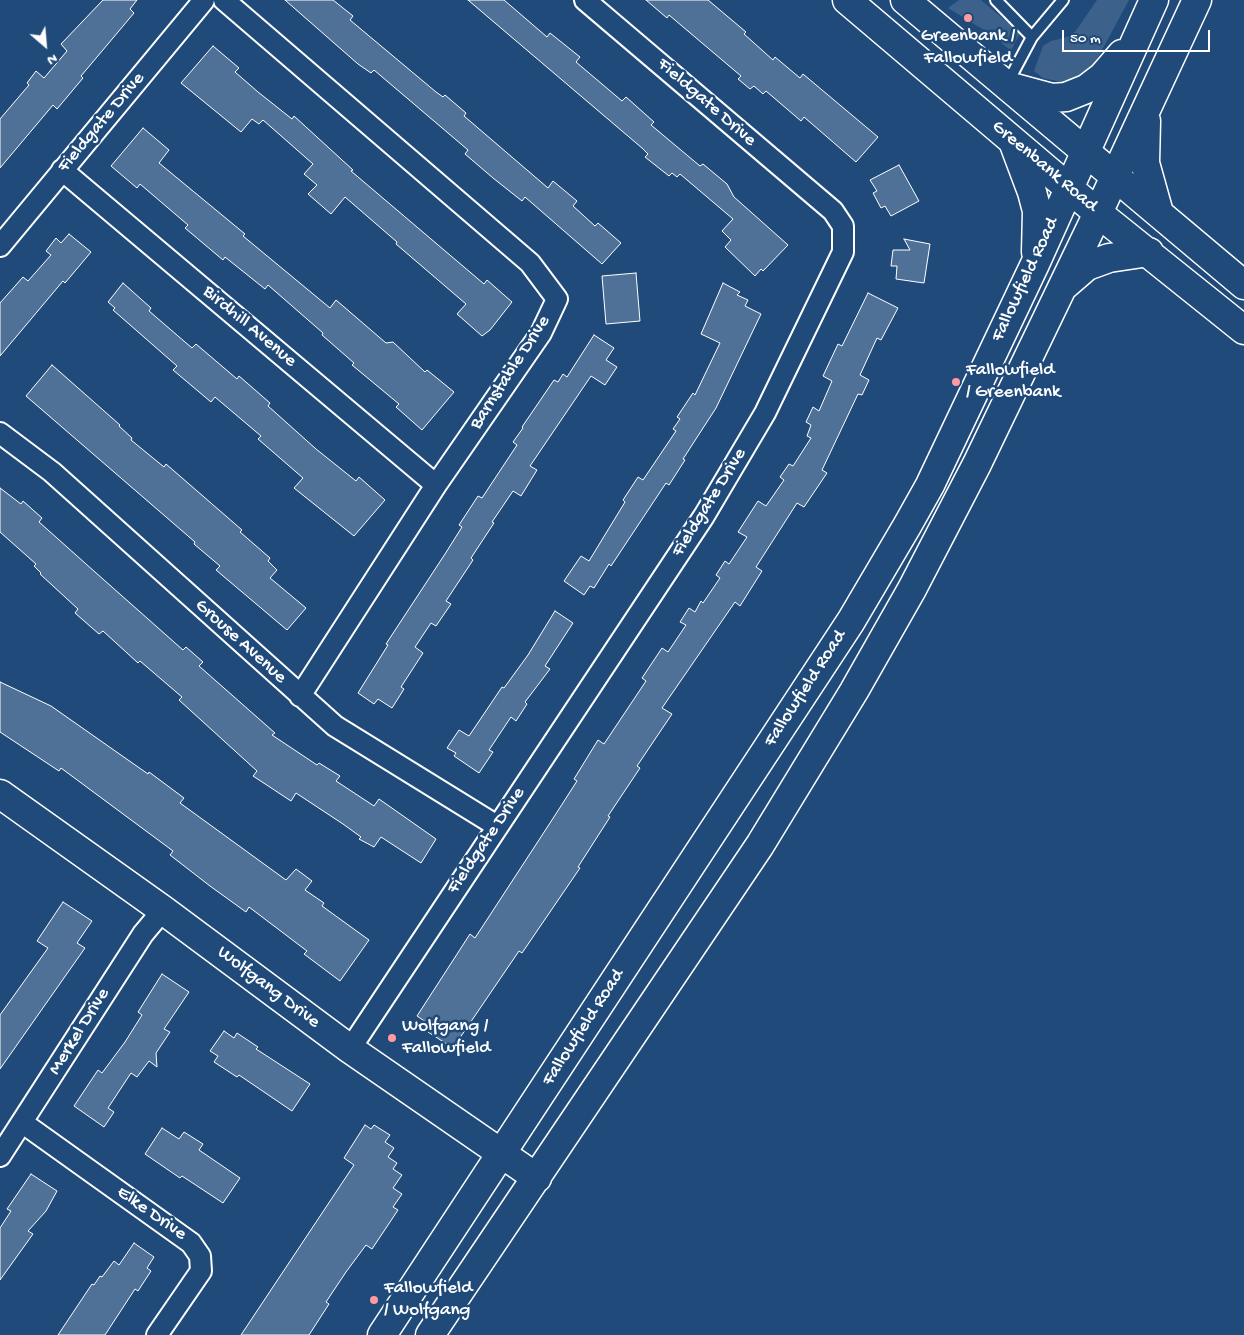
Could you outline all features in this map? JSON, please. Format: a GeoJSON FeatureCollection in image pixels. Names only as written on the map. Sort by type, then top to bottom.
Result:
{"type":"FeatureCollection","features":[{"type":"Feature","properties":{"kind":"main road","name":"Greenbank Road"},"geometry":{"type":"LineString","coordinates":[[847,0],[1098,212],[1244,330]]}},
{"type":"Feature","properties":{"kind":"main road","name":"Fallowfield Road"},"geometry":{"type":"LineString","coordinates":[[382,1335],[851,621],[880,573],[930,485],[1087,152],[1136,37],[1154,0]]}},
{"type":"Feature","properties":{"kind":"main road","name":"Fallowfield Road"},"geometry":{"type":"LineString","coordinates":[[430,1335],[760,845],[819,751],[940,535],[1116,176],[1197,0]]}},
{"type":"Feature","properties":{"kind":"main road","name":"Greenbank Road"},"geometry":{"type":"LineString","coordinates":[[917,3],[1006,85],[1244,285]]}},
{"type":"Feature","properties":{"kind":"main road"},"geometry":{"type":"LineString","coordinates":[[1006,85],[1052,98],[1066,96],[1086,89],[1103,76],[1136,37]]}},
{"type":"Feature","properties":{"kind":"main road"},"geometry":{"type":"LineString","coordinates":[[1147,107],[1145,163],[1159,213]]}},
{"type":"Feature","properties":{"kind":"main road"},"geometry":{"type":"LineString","coordinates":[[1012,140],[1032,192],[1037,211],[1038,228],[1035,264]]}},
{"type":"Feature","properties":{"kind":"main road"},"geometry":{"type":"LineString","coordinates":[[1062,287],[1087,266],[1109,258],[1149,252]]}},
{"type":"Feature","properties":{"kind":"main road","name":"Wolfgang Drive"},"geometry":{"type":"LineString","coordinates":[[0,794],[163,910],[350,1049],[537,1178]]}},
{"type":"Feature","properties":{"kind":"street","name":"Fieldgate Drive"},"geometry":{"type":"LineString","coordinates":[[0,246],[204,0]]}},
{"type":"Feature","properties":{"kind":"street","name":"Barnstable Drive"},"geometry":{"type":"LineString","coordinates":[[224,0],[530,264],[557,299],[541,333],[436,485],[300,696]]}},
{"type":"Feature","properties":{"kind":"street","name":"Fieldgate Drive"},"geometry":{"type":"LineString","coordinates":[[350,1049],[710,507],[765,413],[843,252],[843,226],[833,211],[586,0]]}},
{"type":"Feature","properties":{"kind":"street","name":"Birdhill Avenue"},"geometry":{"type":"LineString","coordinates":[[62,170],[436,485]]}},
{"type":"Feature","properties":{"kind":"street","name":"Grouse Avenue"},"geometry":{"type":"LineString","coordinates":[[0,433],[52,472],[335,726],[497,826]]}},
{"type":"Feature","properties":{"kind":"street","name":"Merkel Drive"},"geometry":{"type":"LineString","coordinates":[[0,1156],[143,934],[163,910]]}},
{"type":"Feature","properties":{"kind":"street","name":"Elke Drive"},"geometry":{"type":"LineString","coordinates":[[23,1123],[191,1243],[200,1256],[201,1271],[157,1335]]}},
{"type":"Feature","properties":{"kind":"lane"},"geometry":{"type":"LineString","coordinates":[[996,0],[1032,37]]}},
{"type":"Feature","properties":{"kind":"lane"},"geometry":{"type":"LineString","coordinates":[[1006,85],[1032,37],[1063,0]]}},
{"type":"Feature","properties":{"kind":"shaded area"},"geometry":{"type":"Polygon","coordinates":[[[959,0],[981,0],[1020,33],[1011,51],[992,35],[948,8],[959,0]]]}},
{"type":"Feature","properties":{"kind":"shaded area"},"geometry":{"type":"Polygon","coordinates":[[[1097,0],[1129,0],[1091,69],[1072,80],[1061,82],[1043,78],[1034,71],[1043,46],[1075,32],[1097,0]]]}},
{"type":"Feature","properties":{"kind":"building"},"geometry":{"type":"Polygon","coordinates":[[[103,0],[137,0],[130,9],[134,13],[81,76],[83,78],[57,109],[53,105],[0,168],[0,119],[29,85],[27,83],[36,71],[44,78],[67,51],[61,44],[103,0]]]}},
{"type":"Feature","properties":{"kind":"building"},"geometry":{"type":"Polygon","coordinates":[[[285,0],[333,0],[353,16],[350,20],[436,92],[443,97],[445,95],[466,113],[464,116],[548,188],[553,181],[577,201],[573,206],[595,226],[598,223],[621,243],[602,264],[525,197],[522,201],[493,178],[465,154],[468,150],[374,70],[371,73],[358,64],[285,0]]]}},
{"type":"Feature","properties":{"kind":"building"},"geometry":{"type":"Polygon","coordinates":[[[468,0],[504,0],[547,37],[550,33],[580,57],[576,62],[622,101],[626,97],[654,122],[651,125],[700,166],[703,164],[727,184],[734,197],[788,245],[763,271],[761,269],[755,276],[725,247],[731,240],[722,231],[733,219],[680,174],[677,177],[672,173],[669,176],[645,157],[648,154],[642,148],[468,0]]]}},
{"type":"Feature","properties":{"kind":"building"},"geometry":{"type":"Polygon","coordinates":[[[646,0],[708,0],[746,32],[744,34],[773,60],[775,57],[800,78],[803,74],[878,137],[856,162],[804,117],[801,121],[766,91],[763,94],[754,86],[750,89],[738,79],[741,76],[669,15],[667,18],[646,0]]]}},
{"type":"Feature","properties":{"kind":"building"},"geometry":{"type":"Polygon","coordinates":[[[213,46],[239,68],[235,72],[258,92],[292,119],[294,116],[353,170],[351,171],[484,284],[487,280],[512,302],[490,330],[482,336],[457,314],[466,304],[345,197],[331,214],[308,194],[317,185],[304,174],[313,164],[263,120],[259,124],[252,119],[241,132],[181,83],[213,46]]]}},
{"type":"Feature","properties":{"kind":"building"},"geometry":{"type":"Polygon","coordinates":[[[143,128],[169,150],[159,163],[245,234],[243,236],[330,308],[336,300],[386,343],[393,342],[425,372],[427,370],[454,392],[422,430],[396,407],[399,404],[352,365],[354,363],[322,335],[323,333],[268,285],[265,289],[225,257],[223,260],[185,228],[188,225],[140,184],[137,188],[111,166],[143,128]]]}},
{"type":"Feature","properties":{"kind":"building"},"geometry":{"type":"Polygon","coordinates":[[[899,165],[919,201],[891,216],[885,206],[881,208],[873,193],[877,191],[870,180],[899,165]]]}},
{"type":"Feature","properties":{"kind":"building"},"geometry":{"type":"Polygon","coordinates":[[[69,234],[91,252],[65,283],[63,281],[0,356],[0,303],[23,277],[28,281],[51,255],[46,251],[56,238],[61,243],[69,234]]]}},
{"type":"Feature","properties":{"kind":"building"},"geometry":{"type":"Polygon","coordinates":[[[904,239],[930,244],[924,283],[896,279],[897,266],[891,266],[893,250],[910,250],[904,239]]]}},
{"type":"Feature","properties":{"kind":"building"},"geometry":{"type":"Polygon","coordinates":[[[636,273],[640,321],[606,324],[602,276],[636,273]]]}},
{"type":"Feature","properties":{"kind":"building"},"geometry":{"type":"Polygon","coordinates":[[[123,283],[151,308],[149,311],[192,348],[196,344],[237,379],[239,376],[270,403],[268,406],[316,449],[356,481],[359,477],[385,500],[354,536],[294,488],[303,478],[258,439],[261,436],[215,397],[211,402],[173,370],[177,366],[113,310],[115,308],[108,302],[123,283]]]}},
{"type":"Feature","properties":{"kind":"building"},"geometry":{"type":"Polygon","coordinates":[[[723,283],[740,292],[737,295],[748,300],[745,306],[761,314],[716,408],[683,459],[685,460],[669,485],[666,483],[611,566],[609,564],[594,588],[590,586],[584,595],[564,581],[581,556],[589,561],[638,477],[643,480],[676,431],[673,429],[680,419],[677,417],[693,393],[695,395],[720,343],[701,334],[723,283]]]}},
{"type":"Feature","properties":{"kind":"building"},"geometry":{"type":"Polygon","coordinates":[[[868,293],[898,308],[881,340],[877,338],[860,375],[869,380],[862,395],[858,394],[822,470],[827,473],[804,507],[797,503],[756,567],[762,571],[740,606],[735,602],[662,708],[672,714],[637,766],[640,768],[608,816],[610,817],[578,867],[580,868],[522,953],[519,951],[453,1048],[428,1032],[432,1026],[417,1016],[470,934],[475,938],[577,781],[574,779],[598,740],[604,744],[646,681],[642,678],[662,648],[668,652],[686,625],[680,622],[689,608],[695,612],[701,601],[703,603],[720,578],[716,575],[725,561],[729,564],[747,537],[738,532],[758,501],[766,506],[784,480],[780,477],[789,464],[793,466],[811,438],[807,436],[811,425],[806,422],[813,407],[819,411],[832,381],[823,376],[838,344],[842,346],[868,293]]]}},
{"type":"Feature","properties":{"kind":"building"},"geometry":{"type":"Polygon","coordinates":[[[594,335],[614,348],[606,360],[617,367],[605,385],[591,376],[530,466],[537,470],[521,496],[513,491],[492,522],[494,523],[471,558],[473,560],[446,601],[451,604],[436,626],[431,623],[415,647],[423,653],[401,687],[404,689],[392,708],[378,699],[374,704],[358,693],[388,645],[386,644],[462,527],[459,525],[478,496],[482,498],[517,445],[513,442],[522,427],[554,380],[558,382],[563,374],[567,377],[594,335]]]}},
{"type":"Feature","properties":{"kind":"building"},"geometry":{"type":"Polygon","coordinates":[[[52,365],[120,425],[132,438],[131,440],[164,467],[166,464],[242,530],[240,532],[270,558],[268,561],[277,570],[270,578],[306,608],[287,630],[216,570],[220,566],[194,544],[195,542],[26,396],[52,365]]]}},
{"type":"Feature","properties":{"kind":"building"},"geometry":{"type":"Polygon","coordinates":[[[0,488],[21,504],[23,501],[42,518],[39,522],[183,650],[186,647],[203,662],[199,666],[275,733],[272,735],[317,765],[319,763],[340,776],[336,781],[374,806],[379,799],[436,839],[421,863],[381,837],[374,847],[359,839],[361,837],[296,793],[291,801],[253,776],[257,771],[179,700],[182,697],[140,661],[138,663],[103,631],[99,634],[75,613],[78,609],[40,574],[34,566],[36,564],[0,532],[0,488]]]}},
{"type":"Feature","properties":{"kind":"building"},"geometry":{"type":"Polygon","coordinates":[[[555,611],[573,623],[545,666],[550,669],[525,702],[527,704],[516,721],[511,717],[489,750],[493,752],[479,773],[454,756],[456,753],[447,748],[459,730],[469,736],[502,687],[504,688],[528,655],[555,611]]]}},
{"type":"Feature","properties":{"kind":"building"},"geometry":{"type":"Polygon","coordinates":[[[0,682],[51,706],[148,774],[149,772],[184,798],[180,803],[286,880],[296,869],[312,881],[305,890],[324,903],[322,906],[369,940],[340,981],[304,954],[307,951],[249,907],[246,912],[210,886],[170,855],[173,851],[61,768],[59,771],[0,732],[0,682]]]}},
{"type":"Feature","properties":{"kind":"building"},"geometry":{"type":"Polygon","coordinates":[[[63,902],[92,921],[77,943],[85,948],[0,1069],[0,1015],[48,948],[37,941],[63,902]]]}},
{"type":"Feature","properties":{"kind":"building"},"geometry":{"type":"Polygon","coordinates":[[[162,974],[189,992],[164,1029],[170,1032],[156,1053],[157,1067],[149,1061],[137,1077],[131,1073],[108,1108],[114,1112],[104,1127],[74,1106],[98,1070],[102,1073],[125,1042],[142,1015],[138,1012],[162,974]]]}},
{"type":"Feature","properties":{"kind":"building"},"geometry":{"type":"Polygon","coordinates":[[[224,1031],[234,1038],[237,1033],[258,1047],[256,1049],[310,1084],[292,1111],[239,1075],[237,1077],[214,1062],[218,1056],[210,1051],[224,1031]]]}},
{"type":"Feature","properties":{"kind":"building"},"geometry":{"type":"Polygon","coordinates":[[[365,1125],[371,1129],[374,1125],[390,1135],[385,1142],[394,1148],[388,1157],[397,1163],[393,1169],[402,1175],[393,1188],[402,1194],[393,1207],[398,1210],[372,1249],[366,1245],[346,1272],[326,1302],[329,1304],[309,1335],[241,1335],[354,1165],[344,1158],[365,1125]]]}},
{"type":"Feature","properties":{"kind":"building"},"geometry":{"type":"Polygon","coordinates":[[[162,1128],[179,1139],[184,1132],[203,1144],[199,1150],[240,1178],[223,1203],[182,1176],[180,1178],[145,1154],[162,1128]]]}},
{"type":"Feature","properties":{"kind":"building"},"geometry":{"type":"Polygon","coordinates":[[[31,1174],[57,1191],[46,1211],[28,1231],[33,1234],[0,1280],[0,1228],[11,1211],[7,1209],[31,1174]]]}},
{"type":"Feature","properties":{"kind":"building"},"geometry":{"type":"Polygon","coordinates":[[[134,1243],[154,1257],[147,1268],[151,1271],[138,1291],[135,1289],[105,1335],[58,1335],[92,1284],[94,1285],[100,1276],[102,1277],[114,1261],[119,1265],[134,1243]]]}},
{"type":"Feature","properties":{"kind":"place","name":"Greenbank / Fallowfield"},"geometry":{"type":"Point","coordinates":[968,18]}},
{"type":"Feature","properties":{"kind":"place","name":"Fallowfield / Greenbank"},"geometry":{"type":"Point","coordinates":[956,382]}},
{"type":"Feature","properties":{"kind":"place","name":"Wolfgang / Fallowfield"},"geometry":{"type":"Point","coordinates":[392,1038]}},
{"type":"Feature","properties":{"kind":"place","name":"Fallowfield / Wolfgang"},"geometry":{"type":"Point","coordinates":[374,1300]}}]}
